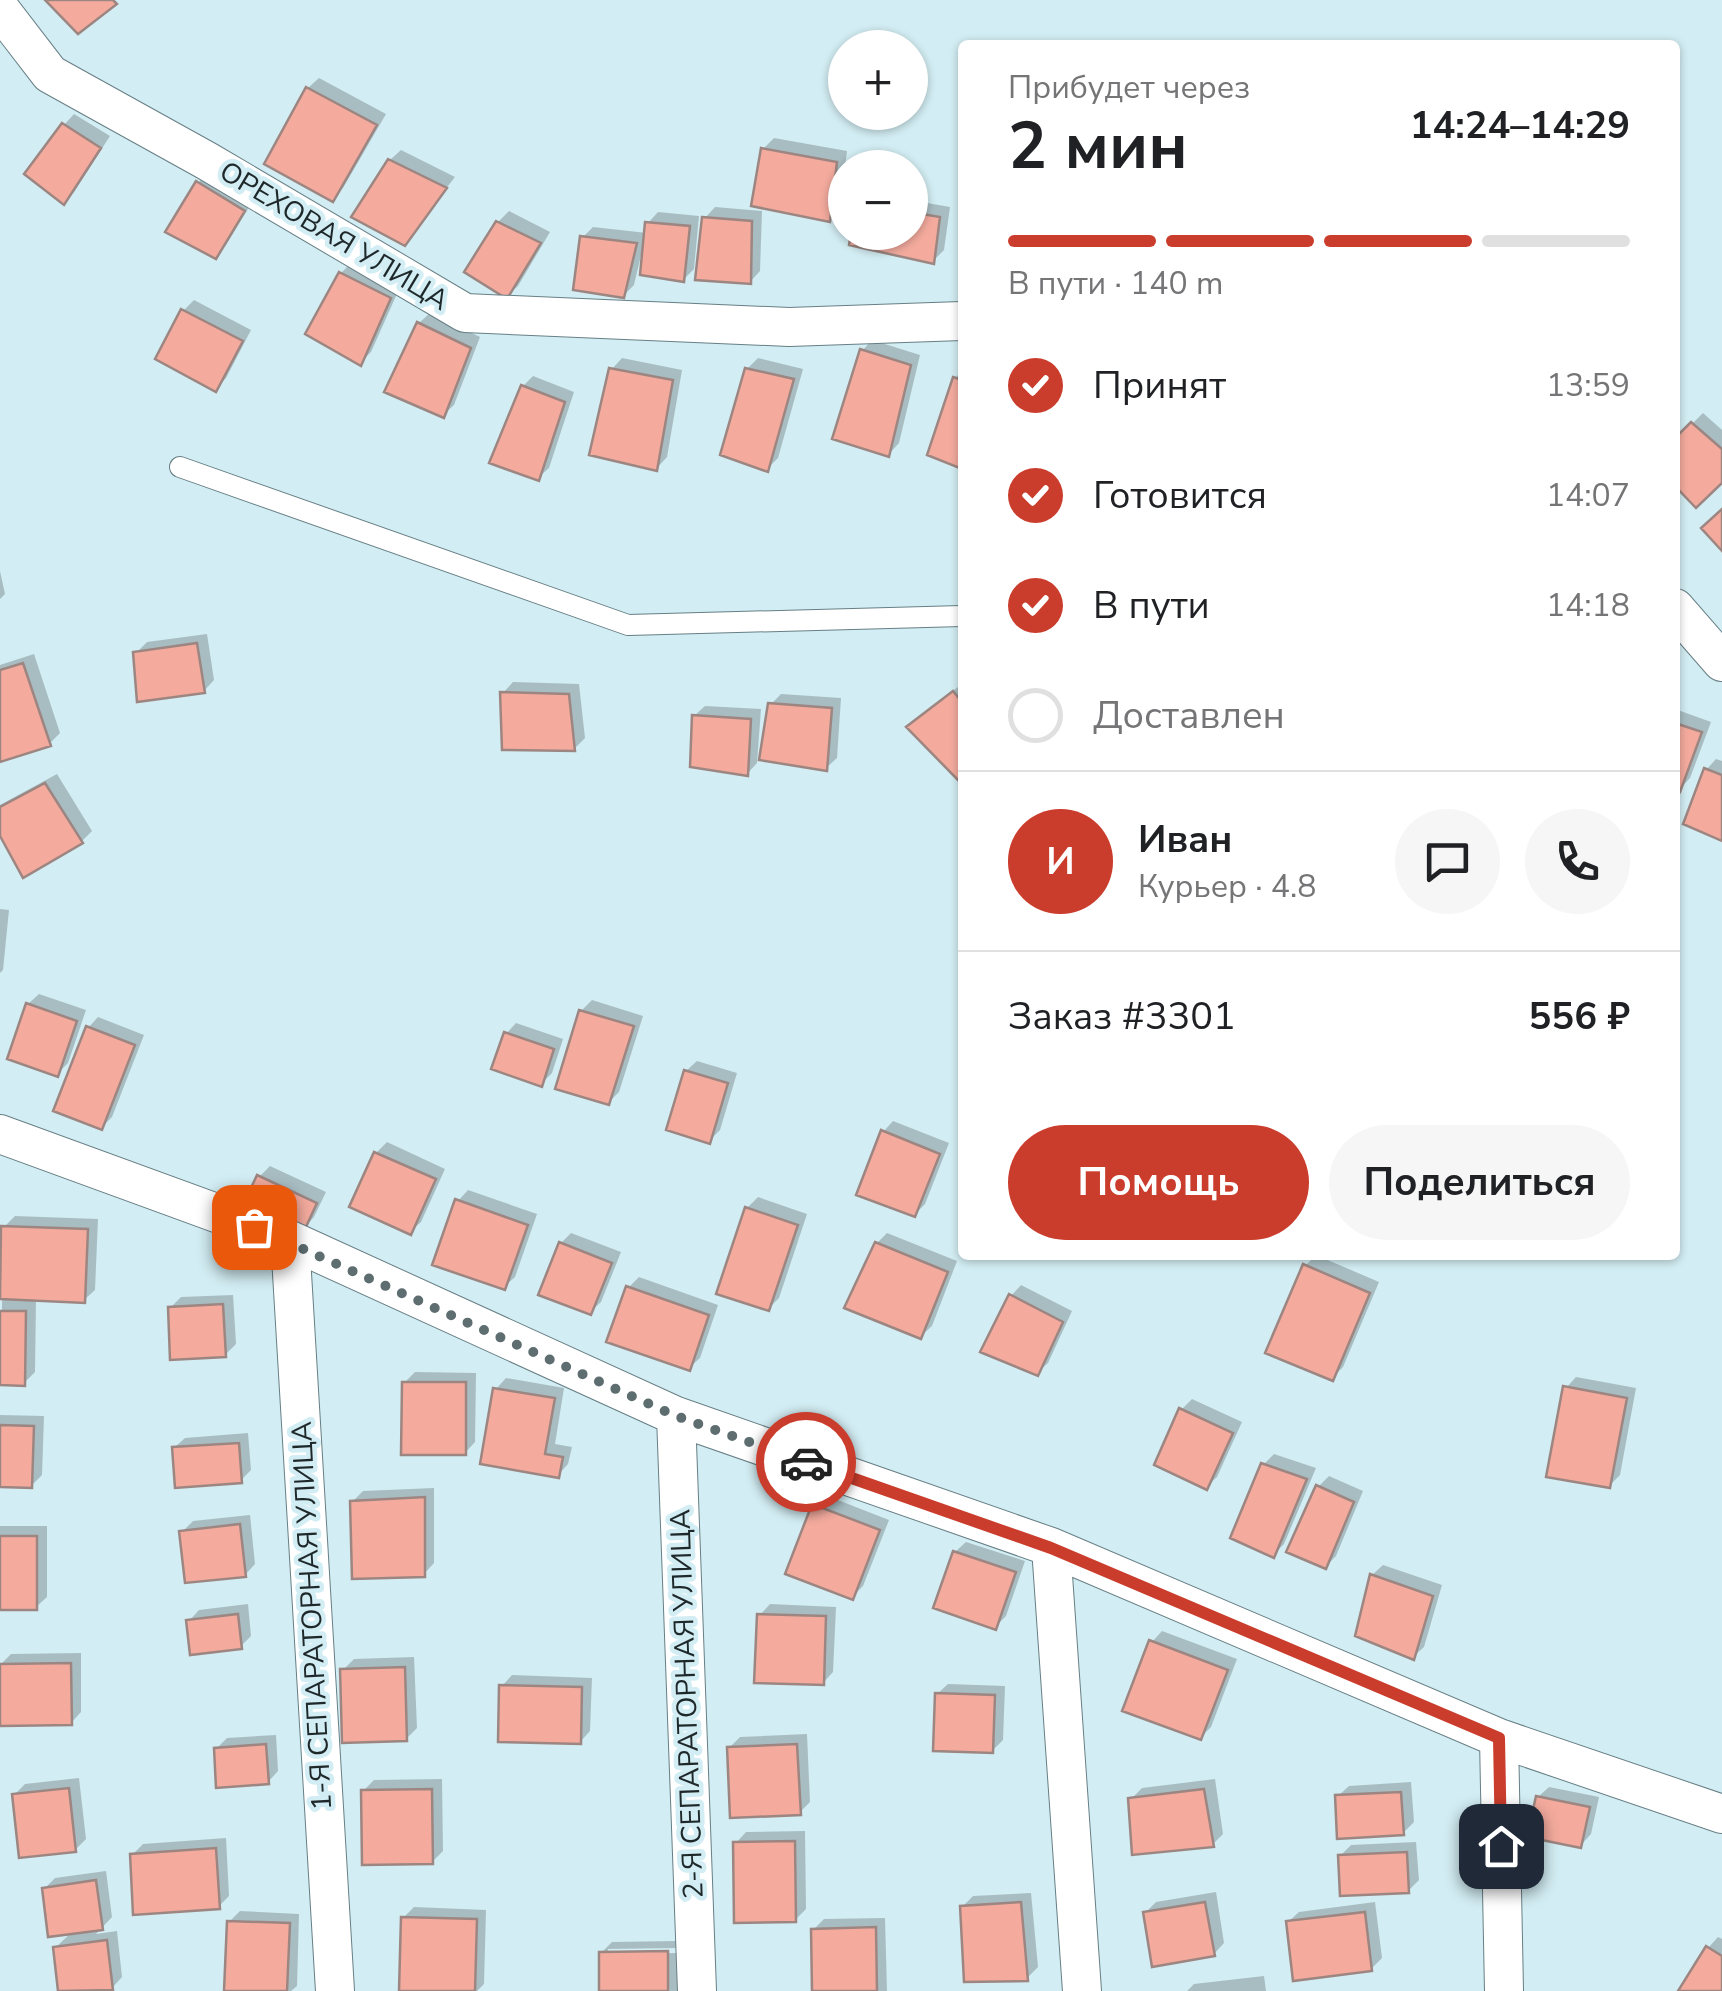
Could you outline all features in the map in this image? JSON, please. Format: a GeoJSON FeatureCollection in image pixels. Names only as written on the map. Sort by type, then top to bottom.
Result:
{"type":"FeatureCollection","features":[{"type":"Feature","properties":{"kind":"street","name":"ОРЕХОВАЯ УЛИЦА"},"geometry":{"type":"LineString","coordinates":[[0,9],[50,74],[207,161],[464,314],[789,327],[958,322]]}},
{"type":"Feature","properties":{"kind":"street"},"geometry":{"type":"LineString","coordinates":[[1680,614],[1722,662]]}},
{"type":"Feature","properties":{"kind":"street"},"geometry":{"type":"LineString","coordinates":[[0,1134],[290,1240],[676,1416],[1051,1548],[1499,1738],[1722,1814]]}},
{"type":"Feature","properties":{"kind":"street","name":"1-Я СЕПАРАТОРНАЯ УЛИЦА"},"geometry":{"type":"LineString","coordinates":[[290,1240],[335,1991]]}},
{"type":"Feature","properties":{"kind":"street","name":"2-Я СЕПАРАТОРНАЯ УЛИЦА"},"geometry":{"type":"LineString","coordinates":[[676,1416],[697,1991]]}},
{"type":"Feature","properties":{"kind":"street"},"geometry":{"type":"LineString","coordinates":[[1051,1548],[1082,1991]]}},
{"type":"Feature","properties":{"kind":"street"},"geometry":{"type":"LineString","coordinates":[[1499,1738],[1504,1991]]}},
{"type":"Feature","properties":{"kind":"lane"},"geometry":{"type":"LineString","coordinates":[[180,467],[628,625],[958,616]]}},
{"type":"Feature","properties":{"kind":"building"},"geometry":{"type":"Polygon","coordinates":[[[45,0],[113,0],[117,4],[78,34],[45,0]]]}},
{"type":"Feature","properties":{"kind":"building"},"geometry":{"type":"Polygon","coordinates":[[[306,87],[377,125],[333,202],[264,164],[306,87]]]}},
{"type":"Feature","properties":{"kind":"building"},"geometry":{"type":"Polygon","coordinates":[[[62,123],[101,148],[64,205],[24,174],[62,123]]]}},
{"type":"Feature","properties":{"kind":"building"},"geometry":{"type":"Polygon","coordinates":[[[761,148],[828,160],[828,222],[751,206],[761,148]]]}},
{"type":"Feature","properties":{"kind":"building"},"geometry":{"type":"Polygon","coordinates":[[[388,159],[447,188],[405,246],[351,217],[388,159]]]}},
{"type":"Feature","properties":{"kind":"building"},"geometry":{"type":"Polygon","coordinates":[[[196,181],[245,211],[216,259],[165,232],[196,181]]]}},
{"type":"Feature","properties":{"kind":"building"},"geometry":{"type":"Polygon","coordinates":[[[928,215],[940,217],[934,264],[871,250],[928,250],[928,215]]]}},
{"type":"Feature","properties":{"kind":"building"},"geometry":{"type":"Polygon","coordinates":[[[702,217],[752,221],[751,284],[695,280],[702,217]]]}},
{"type":"Feature","properties":{"kind":"building"},"geometry":{"type":"Polygon","coordinates":[[[496,221],[541,243],[507,299],[464,272],[496,221]]]}},
{"type":"Feature","properties":{"kind":"building"},"geometry":{"type":"Polygon","coordinates":[[[645,222],[690,226],[684,282],[640,275],[645,222]]]}},
{"type":"Feature","properties":{"kind":"building"},"geometry":{"type":"Polygon","coordinates":[[[580,236],[637,243],[624,298],[573,290],[580,236]]]}},
{"type":"Feature","properties":{"kind":"building"},"geometry":{"type":"Polygon","coordinates":[[[339,272],[391,298],[361,366],[305,334],[339,272]]]}},
{"type":"Feature","properties":{"kind":"building"},"geometry":{"type":"Polygon","coordinates":[[[181,309],[243,341],[216,392],[155,359],[181,309]]]}},
{"type":"Feature","properties":{"kind":"building"},"geometry":{"type":"Polygon","coordinates":[[[417,322],[471,348],[444,418],[384,392],[417,322]]]}},
{"type":"Feature","properties":{"kind":"building"},"geometry":{"type":"Polygon","coordinates":[[[860,349],[911,365],[889,457],[832,439],[860,349]]]}},
{"type":"Feature","properties":{"kind":"building"},"geometry":{"type":"Polygon","coordinates":[[[609,368],[673,380],[657,471],[589,455],[609,368]]]}},
{"type":"Feature","properties":{"kind":"building"},"geometry":{"type":"Polygon","coordinates":[[[745,368],[794,379],[768,472],[720,455],[745,368]]]}},
{"type":"Feature","properties":{"kind":"building"},"geometry":{"type":"Polygon","coordinates":[[[953,377],[958,379],[958,467],[927,455],[953,377]]]}},
{"type":"Feature","properties":{"kind":"building"},"geometry":{"type":"Polygon","coordinates":[[[521,385],[565,402],[539,481],[489,463],[521,385]]]}},
{"type":"Feature","properties":{"kind":"building"},"geometry":{"type":"Polygon","coordinates":[[[1691,422],[1722,449],[1722,483],[1696,508],[1680,491],[1680,433],[1691,422]]]}},
{"type":"Feature","properties":{"kind":"building"},"geometry":{"type":"Polygon","coordinates":[[[1722,509],[1722,551],[1701,528],[1722,509]]]}},
{"type":"Feature","properties":{"kind":"building"},"geometry":{"type":"Polygon","coordinates":[[[197,643],[205,693],[137,702],[133,652],[197,643]]]}},
{"type":"Feature","properties":{"kind":"building"},"geometry":{"type":"Polygon","coordinates":[[[23,663],[51,746],[0,762],[0,670],[23,663]]]}},
{"type":"Feature","properties":{"kind":"building"},"geometry":{"type":"Polygon","coordinates":[[[953,691],[958,697],[958,780],[906,727],[953,691]]]}},
{"type":"Feature","properties":{"kind":"building"},"geometry":{"type":"Polygon","coordinates":[[[500,692],[569,694],[575,751],[502,750],[500,692]]]}},
{"type":"Feature","properties":{"kind":"building"},"geometry":{"type":"Polygon","coordinates":[[[768,703],[832,708],[827,771],[759,760],[768,703]]]}},
{"type":"Feature","properties":{"kind":"building"},"geometry":{"type":"Polygon","coordinates":[[[692,715],[751,719],[748,776],[690,767],[692,715]]]}},
{"type":"Feature","properties":{"kind":"building"},"geometry":{"type":"Polygon","coordinates":[[[1680,725],[1702,732],[1680,792],[1680,725]]]}},
{"type":"Feature","properties":{"kind":"building"},"geometry":{"type":"Polygon","coordinates":[[[1704,768],[1722,775],[1722,841],[1683,824],[1704,768]]]}},
{"type":"Feature","properties":{"kind":"building"},"geometry":{"type":"Polygon","coordinates":[[[45,783],[83,843],[23,878],[0,836],[0,807],[45,783]]]}},
{"type":"Feature","properties":{"kind":"building"},"geometry":{"type":"Polygon","coordinates":[[[26,1003],[77,1021],[58,1077],[7,1059],[26,1003]]]}},
{"type":"Feature","properties":{"kind":"building"},"geometry":{"type":"Polygon","coordinates":[[[579,1010],[634,1026],[609,1105],[555,1089],[579,1010]]]}},
{"type":"Feature","properties":{"kind":"building"},"geometry":{"type":"Polygon","coordinates":[[[86,1026],[135,1045],[102,1130],[53,1111],[86,1026]]]}},
{"type":"Feature","properties":{"kind":"building"},"geometry":{"type":"Polygon","coordinates":[[[504,1032],[554,1049],[542,1087],[491,1069],[504,1032]]]}},
{"type":"Feature","properties":{"kind":"building"},"geometry":{"type":"Polygon","coordinates":[[[684,1070],[728,1083],[710,1144],[666,1130],[684,1070]]]}},
{"type":"Feature","properties":{"kind":"building"},"geometry":{"type":"Polygon","coordinates":[[[881,1130],[940,1154],[915,1217],[856,1195],[881,1130]]]}},
{"type":"Feature","properties":{"kind":"building"},"geometry":{"type":"Polygon","coordinates":[[[374,1152],[436,1179],[411,1235],[349,1207],[374,1152]]]}},
{"type":"Feature","properties":{"kind":"building"},"geometry":{"type":"Polygon","coordinates":[[[257,1175],[317,1203],[304,1231],[244,1203],[257,1175]]]}},
{"type":"Feature","properties":{"kind":"building"},"geometry":{"type":"Polygon","coordinates":[[[455,1199],[528,1225],[505,1290],[432,1265],[455,1199]]]}},
{"type":"Feature","properties":{"kind":"building"},"geometry":{"type":"Polygon","coordinates":[[[745,1207],[798,1225],[769,1311],[716,1294],[745,1207]]]}},
{"type":"Feature","properties":{"kind":"building"},"geometry":{"type":"Polygon","coordinates":[[[1,1226],[88,1229],[85,1303],[0,1299],[1,1226]]]}},
{"type":"Feature","properties":{"kind":"building"},"geometry":{"type":"Polygon","coordinates":[[[559,1242],[612,1263],[591,1315],[538,1295],[559,1242]]]}},
{"type":"Feature","properties":{"kind":"building"},"geometry":{"type":"Polygon","coordinates":[[[875,1242],[948,1272],[921,1339],[844,1308],[875,1242]]]}},
{"type":"Feature","properties":{"kind":"building"},"geometry":{"type":"Polygon","coordinates":[[[1303,1264],[1370,1293],[1333,1381],[1265,1353],[1303,1264]]]}},
{"type":"Feature","properties":{"kind":"building"},"geometry":{"type":"Polygon","coordinates":[[[626,1286],[709,1315],[690,1371],[606,1342],[626,1286]]]}},
{"type":"Feature","properties":{"kind":"building"},"geometry":{"type":"Polygon","coordinates":[[[1009,1294],[1063,1322],[1038,1376],[980,1352],[1009,1294]]]}},
{"type":"Feature","properties":{"kind":"building"},"geometry":{"type":"Polygon","coordinates":[[[223,1304],[226,1357],[170,1360],[168,1307],[223,1304]]]}},
{"type":"Feature","properties":{"kind":"building"},"geometry":{"type":"Polygon","coordinates":[[[0,1311],[26,1311],[25,1386],[0,1385],[0,1311]]]}},
{"type":"Feature","properties":{"kind":"building"},"geometry":{"type":"Polygon","coordinates":[[[402,1382],[466,1382],[466,1455],[401,1455],[402,1382]]]}},
{"type":"Feature","properties":{"kind":"building"},"geometry":{"type":"Polygon","coordinates":[[[1563,1386],[1627,1398],[1610,1488],[1546,1477],[1563,1386]]]}},
{"type":"Feature","properties":{"kind":"building"},"geometry":{"type":"Polygon","coordinates":[[[493,1388],[555,1398],[545,1454],[563,1457],[559,1478],[480,1464],[493,1388]]]}},
{"type":"Feature","properties":{"kind":"building"},"geometry":{"type":"Polygon","coordinates":[[[1179,1408],[1233,1433],[1207,1490],[1154,1465],[1179,1408]]]}},
{"type":"Feature","properties":{"kind":"building"},"geometry":{"type":"Polygon","coordinates":[[[0,1425],[34,1426],[32,1488],[0,1487],[0,1425]]]}},
{"type":"Feature","properties":{"kind":"building"},"geometry":{"type":"Polygon","coordinates":[[[239,1443],[242,1483],[175,1488],[172,1447],[239,1443]]]}},
{"type":"Feature","properties":{"kind":"building"},"geometry":{"type":"Polygon","coordinates":[[[1261,1463],[1307,1479],[1274,1558],[1230,1538],[1261,1463]]]}},
{"type":"Feature","properties":{"kind":"building"},"geometry":{"type":"Polygon","coordinates":[[[1316,1485],[1354,1502],[1326,1569],[1286,1552],[1316,1485]]]}},
{"type":"Feature","properties":{"kind":"building"},"geometry":{"type":"Polygon","coordinates":[[[425,1497],[425,1577],[352,1579],[350,1501],[425,1497]]]}},
{"type":"Feature","properties":{"kind":"building"},"geometry":{"type":"Polygon","coordinates":[[[812,1504],[880,1530],[853,1600],[785,1574],[812,1504]]]}},
{"type":"Feature","properties":{"kind":"building"},"geometry":{"type":"Polygon","coordinates":[[[240,1524],[246,1577],[185,1583],[179,1531],[240,1524]]]}},
{"type":"Feature","properties":{"kind":"building"},"geometry":{"type":"Polygon","coordinates":[[[0,1536],[37,1536],[37,1610],[0,1610],[0,1536]]]}},
{"type":"Feature","properties":{"kind":"building"},"geometry":{"type":"Polygon","coordinates":[[[953,1551],[1016,1572],[996,1630],[933,1608],[953,1551]]]}},
{"type":"Feature","properties":{"kind":"building"},"geometry":{"type":"Polygon","coordinates":[[[1370,1574],[1433,1596],[1414,1660],[1355,1636],[1370,1574]]]}},
{"type":"Feature","properties":{"kind":"building"},"geometry":{"type":"Polygon","coordinates":[[[238,1614],[242,1649],[190,1655],[186,1620],[238,1614]]]}},
{"type":"Feature","properties":{"kind":"building"},"geometry":{"type":"Polygon","coordinates":[[[757,1614],[826,1616],[824,1685],[754,1683],[757,1614]]]}},
{"type":"Feature","properties":{"kind":"building"},"geometry":{"type":"Polygon","coordinates":[[[1149,1640],[1228,1670],[1201,1740],[1122,1711],[1149,1640]]]}},
{"type":"Feature","properties":{"kind":"building"},"geometry":{"type":"Polygon","coordinates":[[[71,1663],[72,1725],[0,1726],[0,1664],[71,1663]]]}},
{"type":"Feature","properties":{"kind":"building"},"geometry":{"type":"Polygon","coordinates":[[[405,1667],[407,1741],[342,1743],[340,1669],[405,1667]]]}},
{"type":"Feature","properties":{"kind":"building"},"geometry":{"type":"Polygon","coordinates":[[[499,1685],[582,1687],[581,1744],[498,1742],[499,1685]]]}},
{"type":"Feature","properties":{"kind":"building"},"geometry":{"type":"Polygon","coordinates":[[[935,1693],[995,1695],[993,1753],[933,1751],[935,1693]]]}},
{"type":"Feature","properties":{"kind":"building"},"geometry":{"type":"Polygon","coordinates":[[[266,1744],[269,1784],[216,1788],[214,1748],[266,1744]]]}},
{"type":"Feature","properties":{"kind":"building"},"geometry":{"type":"Polygon","coordinates":[[[797,1744],[801,1815],[730,1818],[727,1747],[797,1744]]]}},
{"type":"Feature","properties":{"kind":"building"},"geometry":{"type":"Polygon","coordinates":[[[69,1788],[76,1852],[19,1858],[12,1794],[69,1788]]]}},
{"type":"Feature","properties":{"kind":"building"},"geometry":{"type":"Polygon","coordinates":[[[432,1789],[433,1864],[362,1865],[361,1790],[432,1789]]]}},
{"type":"Feature","properties":{"kind":"building"},"geometry":{"type":"Polygon","coordinates":[[[1204,1789],[1214,1847],[1132,1855],[1128,1798],[1204,1789]]]}},
{"type":"Feature","properties":{"kind":"building"},"geometry":{"type":"Polygon","coordinates":[[[1401,1792],[1404,1835],[1337,1839],[1335,1795],[1401,1792]]]}},
{"type":"Feature","properties":{"kind":"building"},"geometry":{"type":"Polygon","coordinates":[[[1536,1796],[1590,1807],[1581,1848],[1527,1837],[1536,1796]]]}},
{"type":"Feature","properties":{"kind":"building"},"geometry":{"type":"Polygon","coordinates":[[[795,1841],[796,1922],[734,1923],[733,1842],[795,1841]]]}},
{"type":"Feature","properties":{"kind":"building"},"geometry":{"type":"Polygon","coordinates":[[[216,1848],[220,1909],[133,1915],[130,1854],[216,1848]]]}},
{"type":"Feature","properties":{"kind":"building"},"geometry":{"type":"Polygon","coordinates":[[[1407,1852],[1409,1893],[1340,1896],[1338,1855],[1407,1852]]]}},
{"type":"Feature","properties":{"kind":"building"},"geometry":{"type":"Polygon","coordinates":[[[96,1880],[103,1930],[48,1937],[42,1888],[96,1880]]]}},
{"type":"Feature","properties":{"kind":"building"},"geometry":{"type":"Polygon","coordinates":[[[1021,1902],[1028,1981],[964,1982],[960,1906],[1021,1902]]]}},
{"type":"Feature","properties":{"kind":"building"},"geometry":{"type":"Polygon","coordinates":[[[1205,1902],[1215,1956],[1152,1967],[1143,1912],[1205,1902]]]}},
{"type":"Feature","properties":{"kind":"building"},"geometry":{"type":"Polygon","coordinates":[[[1365,1912],[1372,1971],[1293,1981],[1286,1921],[1365,1912]]]}},
{"type":"Feature","properties":{"kind":"building"},"geometry":{"type":"Polygon","coordinates":[[[401,1917],[477,1919],[475,1991],[399,1991],[401,1917]]]}},
{"type":"Feature","properties":{"kind":"building"},"geometry":{"type":"Polygon","coordinates":[[[227,1921],[290,1923],[287,1991],[224,1991],[227,1921]]]}},
{"type":"Feature","properties":{"kind":"building"},"geometry":{"type":"Polygon","coordinates":[[[876,1927],[877,1991],[812,1991],[811,1929],[876,1927]]]}},
{"type":"Feature","properties":{"kind":"building"},"geometry":{"type":"Polygon","coordinates":[[[107,1940],[113,1990],[58,1991],[53,1947],[107,1940]]]}},
{"type":"Feature","properties":{"kind":"building"},"geometry":{"type":"Polygon","coordinates":[[[1706,1946],[1722,1956],[1722,1991],[1678,1991],[1706,1946]]]}},
{"type":"Feature","properties":{"kind":"building"},"geometry":{"type":"Polygon","coordinates":[[[668,1951],[668,1991],[599,1991],[599,1952],[668,1951]]]}},
{"type":"Feature","properties":{"kind":"way so far"},"geometry":{"type":"LineString","coordinates":[[254,1227],[676,1416],[806,1462]]}},
{"type":"Feature","properties":{"kind":"route"},"geometry":{"type":"LineString","coordinates":[[806,1462],[1051,1548],[1499,1738],[1501,1846]]}}]}
